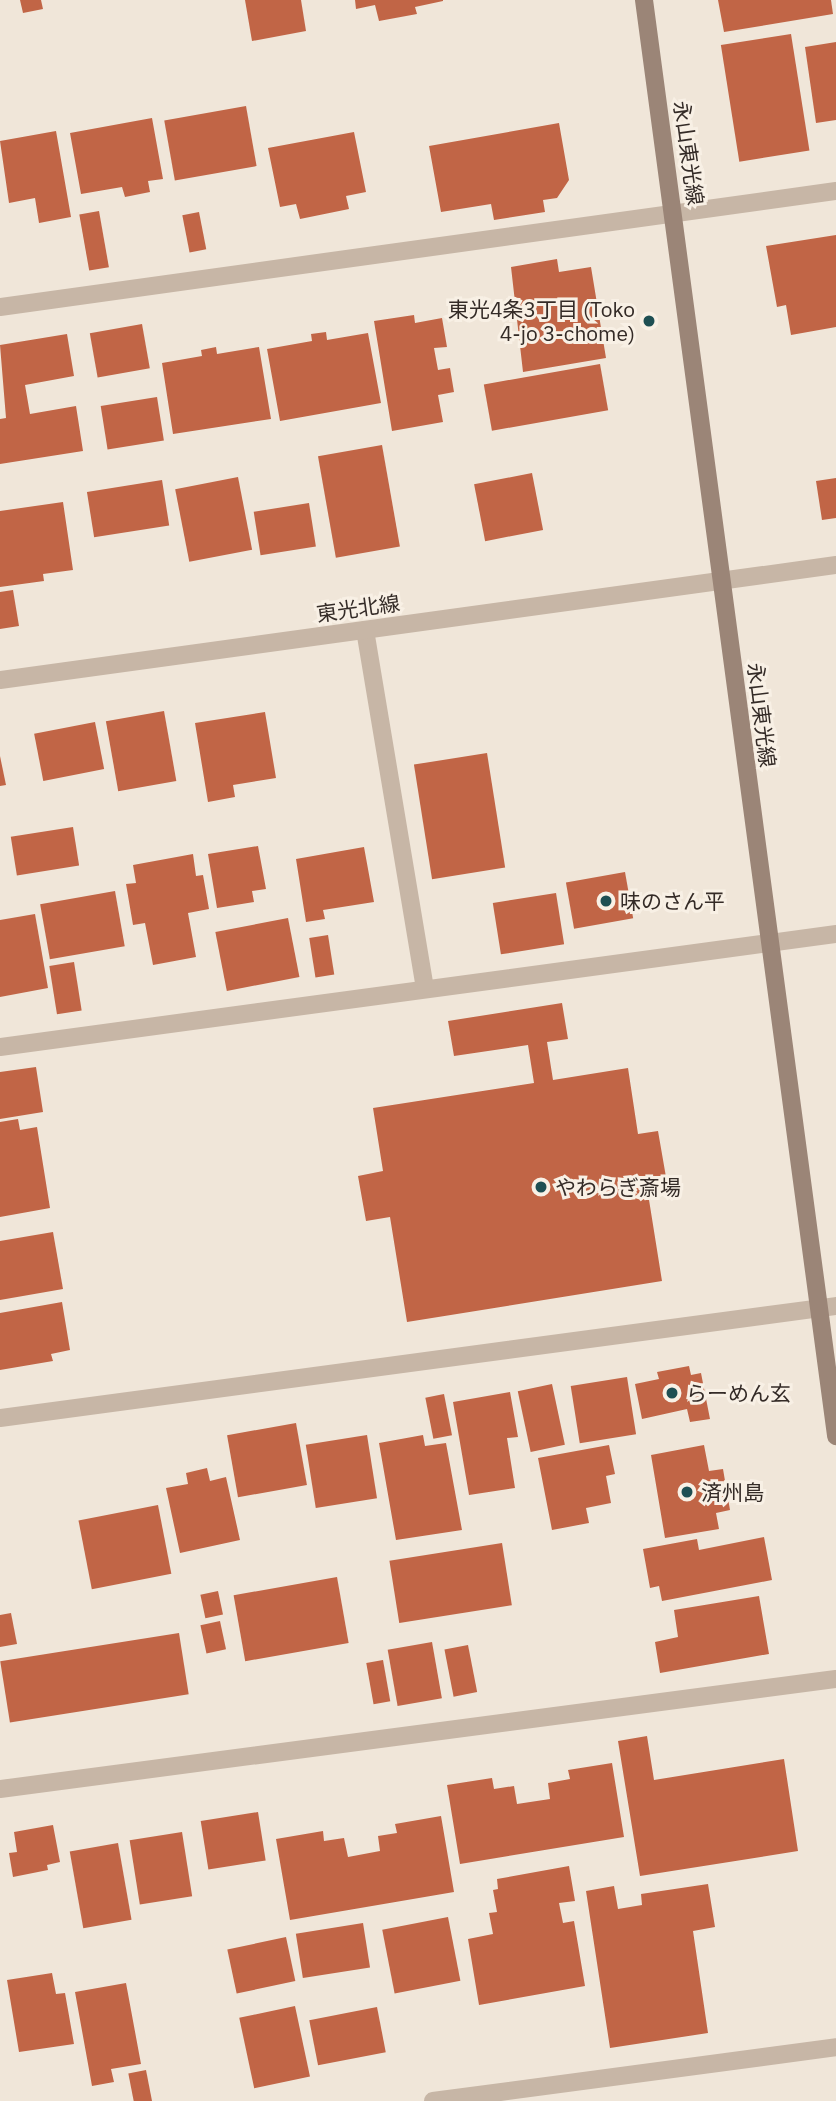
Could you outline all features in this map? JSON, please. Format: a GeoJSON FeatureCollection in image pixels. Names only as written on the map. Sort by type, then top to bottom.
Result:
{"type":"FeatureCollection","features":[{"type":"Feature","properties":{"kind":"street","name":"永山東光線"},"geometry":{"type":"LineString","coordinates":[[644,0],[674,212],[768,943],[827,1307],[836,1436]]}},
{"type":"Feature","properties":{"kind":"street"},"geometry":{"type":"LineString","coordinates":[[0,307],[836,191]]}},
{"type":"Feature","properties":{"kind":"street","name":"東光北線"},"geometry":{"type":"LineString","coordinates":[[0,680],[722,583],[836,565]]}},
{"type":"Feature","properties":{"kind":"street"},"geometry":{"type":"LineString","coordinates":[[365,630],[425,989]]}},
{"type":"Feature","properties":{"kind":"street"},"geometry":{"type":"LineString","coordinates":[[0,1047],[836,934]]}},
{"type":"Feature","properties":{"kind":"street"},"geometry":{"type":"LineString","coordinates":[[0,1418],[827,1307]]}},
{"type":"Feature","properties":{"kind":"street"},"geometry":{"type":"LineString","coordinates":[[0,1789],[836,1679]]}},
{"type":"Feature","properties":{"kind":"street"},"geometry":{"type":"LineString","coordinates":[[433,2101],[836,2047]]}},
{"type":"Feature","properties":{"kind":"building"},"geometry":{"type":"Polygon","coordinates":[[[20,0],[41,0],[43,9],[23,13],[20,0]]]}},
{"type":"Feature","properties":{"kind":"building"},"geometry":{"type":"Polygon","coordinates":[[[245,0],[301,0],[306,31],[252,41],[245,0]]]}},
{"type":"Feature","properties":{"kind":"building"},"geometry":{"type":"Polygon","coordinates":[[[355,0],[443,1],[415,7],[417,14],[379,21],[375,5],[356,9],[355,0]]]}},
{"type":"Feature","properties":{"kind":"building"},"geometry":{"type":"Polygon","coordinates":[[[718,0],[831,0],[833,14],[724,32],[718,0]]]}},
{"type":"Feature","properties":{"kind":"building"},"geometry":{"type":"Polygon","coordinates":[[[791,34],[809,151],[739,162],[721,45],[791,34]]]}},
{"type":"Feature","properties":{"kind":"building"},"geometry":{"type":"Polygon","coordinates":[[[836,42],[836,120],[816,123],[805,47],[836,42]]]}},
{"type":"Feature","properties":{"kind":"building"},"geometry":{"type":"Polygon","coordinates":[[[246,106],[257,166],[175,180],[164,120],[246,106]]]}},
{"type":"Feature","properties":{"kind":"building"},"geometry":{"type":"Polygon","coordinates":[[[152,118],[163,179],[148,181],[150,192],[125,197],[122,187],[81,194],[70,133],[152,118]]]}},
{"type":"Feature","properties":{"kind":"building"},"geometry":{"type":"Polygon","coordinates":[[[559,123],[569,180],[557,198],[543,200],[545,212],[494,220],[491,204],[441,212],[429,146],[559,123]]]}},
{"type":"Feature","properties":{"kind":"building"},"geometry":{"type":"Polygon","coordinates":[[[56,131],[71,217],[39,223],[35,198],[9,203],[0,141],[56,131]]]}},
{"type":"Feature","properties":{"kind":"building"},"geometry":{"type":"Polygon","coordinates":[[[354,132],[366,192],[346,196],[349,209],[300,219],[296,204],[280,207],[268,148],[354,132]]]}},
{"type":"Feature","properties":{"kind":"building"},"geometry":{"type":"Polygon","coordinates":[[[99,211],[109,267],[89,271],[79,214],[99,211]]]}},
{"type":"Feature","properties":{"kind":"building"},"geometry":{"type":"Polygon","coordinates":[[[199,212],[206,249],[190,253],[182,215],[199,212]]]}},
{"type":"Feature","properties":{"kind":"building"},"geometry":{"type":"Polygon","coordinates":[[[836,235],[836,327],[791,335],[786,305],[777,307],[766,246],[836,235]]]}},
{"type":"Feature","properties":{"kind":"building"},"geometry":{"type":"Polygon","coordinates":[[[557,259],[559,272],[591,267],[606,358],[523,372],[511,267],[557,259]]]}},
{"type":"Feature","properties":{"kind":"building"},"geometry":{"type":"Polygon","coordinates":[[[414,315],[415,323],[442,318],[447,347],[434,348],[438,370],[450,368],[454,392],[438,395],[443,422],[392,431],[374,321],[414,315]]]}},
{"type":"Feature","properties":{"kind":"building"},"geometry":{"type":"Polygon","coordinates":[[[142,324],[150,368],[98,378],[90,333],[142,324]]]}},
{"type":"Feature","properties":{"kind":"building"},"geometry":{"type":"Polygon","coordinates":[[[326,332],[327,340],[368,333],[381,403],[280,421],[267,349],[312,341],[311,334],[326,332]]]}},
{"type":"Feature","properties":{"kind":"building"},"geometry":{"type":"Polygon","coordinates":[[[67,334],[74,376],[25,385],[30,414],[76,406],[83,451],[0,464],[0,419],[6,418],[0,345],[67,334]]]}},
{"type":"Feature","properties":{"kind":"building"},"geometry":{"type":"Polygon","coordinates":[[[216,347],[217,354],[259,347],[271,419],[173,434],[162,363],[202,356],[201,350],[216,347]]]}},
{"type":"Feature","properties":{"kind":"building"},"geometry":{"type":"Polygon","coordinates":[[[600,364],[608,410],[492,431],[484,384],[600,364]]]}},
{"type":"Feature","properties":{"kind":"building"},"geometry":{"type":"Polygon","coordinates":[[[157,397],[164,440],[108,449],[101,406],[157,397]]]}},
{"type":"Feature","properties":{"kind":"building"},"geometry":{"type":"Polygon","coordinates":[[[382,445],[400,546],[336,558],[318,456],[382,445]]]}},
{"type":"Feature","properties":{"kind":"building"},"geometry":{"type":"Polygon","coordinates":[[[532,473],[543,530],[485,541],[474,484],[532,473]]]}},
{"type":"Feature","properties":{"kind":"building"},"geometry":{"type":"Polygon","coordinates":[[[238,477],[252,550],[189,562],[175,489],[238,477]]]}},
{"type":"Feature","properties":{"kind":"building"},"geometry":{"type":"Polygon","coordinates":[[[836,478],[836,518],[822,520],[816,481],[836,478]]]}},
{"type":"Feature","properties":{"kind":"building"},"geometry":{"type":"Polygon","coordinates":[[[162,480],[169,525],[94,537],[87,492],[162,480]]]}},
{"type":"Feature","properties":{"kind":"building"},"geometry":{"type":"Polygon","coordinates":[[[63,502],[73,570],[43,574],[44,581],[0,587],[0,511],[63,502]]]}},
{"type":"Feature","properties":{"kind":"building"},"geometry":{"type":"Polygon","coordinates":[[[309,503],[316,546],[261,555],[254,512],[309,503]]]}},
{"type":"Feature","properties":{"kind":"building"},"geometry":{"type":"Polygon","coordinates":[[[13,590],[19,626],[0,629],[0,592],[13,590]]]}},
{"type":"Feature","properties":{"kind":"building"},"geometry":{"type":"Polygon","coordinates":[[[164,711],[176,781],[118,791],[106,721],[164,711]]]}},
{"type":"Feature","properties":{"kind":"building"},"geometry":{"type":"Polygon","coordinates":[[[265,712],[276,778],[233,785],[235,797],[208,802],[195,723],[265,712]]]}},
{"type":"Feature","properties":{"kind":"building"},"geometry":{"type":"Polygon","coordinates":[[[95,722],[104,769],[43,781],[34,734],[95,722]]]}},
{"type":"Feature","properties":{"kind":"building"},"geometry":{"type":"Polygon","coordinates":[[[487,753],[505,868],[432,879],[414,765],[487,753]]]}},
{"type":"Feature","properties":{"kind":"building"},"geometry":{"type":"Polygon","coordinates":[[[0,756],[6,785],[0,786],[0,756]]]}},
{"type":"Feature","properties":{"kind":"building"},"geometry":{"type":"Polygon","coordinates":[[[73,827],[79,866],[17,875],[11,837],[73,827]]]}},
{"type":"Feature","properties":{"kind":"building"},"geometry":{"type":"Polygon","coordinates":[[[258,846],[266,889],[252,891],[254,902],[217,908],[208,854],[258,846]]]}},
{"type":"Feature","properties":{"kind":"building"},"geometry":{"type":"Polygon","coordinates":[[[364,847],[374,902],[323,910],[325,919],[306,922],[296,859],[364,847]]]}},
{"type":"Feature","properties":{"kind":"building"},"geometry":{"type":"Polygon","coordinates":[[[193,854],[196,876],[203,875],[209,909],[188,913],[196,957],[153,965],[145,923],[133,925],[126,884],[136,883],[133,865],[193,854]]]}},
{"type":"Feature","properties":{"kind":"building"},"geometry":{"type":"Polygon","coordinates":[[[625,872],[633,918],[574,929],[566,882],[625,872]]]}},
{"type":"Feature","properties":{"kind":"building"},"geometry":{"type":"Polygon","coordinates":[[[115,891],[125,946],[50,959],[40,904],[115,891]]]}},
{"type":"Feature","properties":{"kind":"building"},"geometry":{"type":"Polygon","coordinates":[[[556,893],[564,944],[501,954],[493,903],[556,893]]]}},
{"type":"Feature","properties":{"kind":"building"},"geometry":{"type":"Polygon","coordinates":[[[35,914],[48,988],[0,997],[0,920],[35,914]]]}},
{"type":"Feature","properties":{"kind":"building"},"geometry":{"type":"Polygon","coordinates":[[[288,918],[299,977],[227,991],[215,932],[288,918]]]}},
{"type":"Feature","properties":{"kind":"building"},"geometry":{"type":"Polygon","coordinates":[[[328,935],[334,975],[315,977],[309,938],[328,935]]]}},
{"type":"Feature","properties":{"kind":"building"},"geometry":{"type":"Polygon","coordinates":[[[74,962],[82,1010],[57,1014],[49,966],[74,962]]]}},
{"type":"Feature","properties":{"kind":"building"},"geometry":{"type":"Polygon","coordinates":[[[562,1003],[568,1039],[547,1042],[553,1080],[628,1068],[638,1134],[658,1131],[666,1177],[646,1181],[662,1281],[407,1322],[390,1217],[366,1221],[358,1176],[383,1171],[373,1108],[534,1083],[528,1045],[454,1056],[448,1021],[562,1003]]]}},
{"type":"Feature","properties":{"kind":"building"},"geometry":{"type":"Polygon","coordinates":[[[36,1067],[43,1112],[0,1119],[0,1072],[36,1067]]]}},
{"type":"Feature","properties":{"kind":"building"},"geometry":{"type":"Polygon","coordinates":[[[18,1119],[20,1130],[37,1127],[50,1208],[0,1217],[0,1122],[18,1119]]]}},
{"type":"Feature","properties":{"kind":"building"},"geometry":{"type":"Polygon","coordinates":[[[53,1232],[63,1289],[0,1300],[0,1241],[53,1232]]]}},
{"type":"Feature","properties":{"kind":"building"},"geometry":{"type":"Polygon","coordinates":[[[62,1302],[70,1350],[51,1354],[53,1361],[0,1370],[0,1313],[62,1302]]]}},
{"type":"Feature","properties":{"kind":"building"},"geometry":{"type":"Polygon","coordinates":[[[689,1366],[691,1375],[701,1373],[710,1419],[690,1422],[687,1409],[642,1419],[635,1384],[659,1379],[657,1372],[689,1366]]]}},
{"type":"Feature","properties":{"kind":"building"},"geometry":{"type":"Polygon","coordinates":[[[627,1377],[636,1434],[580,1443],[571,1386],[627,1377]]]}},
{"type":"Feature","properties":{"kind":"building"},"geometry":{"type":"Polygon","coordinates":[[[552,1384],[565,1445],[531,1452],[518,1391],[552,1384]]]}},
{"type":"Feature","properties":{"kind":"building"},"geometry":{"type":"Polygon","coordinates":[[[510,1392],[518,1437],[507,1438],[515,1488],[469,1495],[453,1402],[510,1392]]]}},
{"type":"Feature","properties":{"kind":"building"},"geometry":{"type":"Polygon","coordinates":[[[444,1394],[452,1435],[433,1439],[425,1398],[444,1394]]]}},
{"type":"Feature","properties":{"kind":"building"},"geometry":{"type":"Polygon","coordinates":[[[296,1423],[307,1485],[238,1497],[227,1435],[296,1423]]]}},
{"type":"Feature","properties":{"kind":"building"},"geometry":{"type":"Polygon","coordinates":[[[367,1435],[377,1498],[316,1508],[306,1445],[367,1435]]]}},
{"type":"Feature","properties":{"kind":"building"},"geometry":{"type":"Polygon","coordinates":[[[423,1435],[425,1446],[446,1443],[462,1530],[396,1540],[379,1443],[423,1435]]]}},
{"type":"Feature","properties":{"kind":"building"},"geometry":{"type":"Polygon","coordinates":[[[609,1445],[615,1474],[606,1476],[611,1503],[586,1508],[589,1523],[552,1530],[538,1458],[609,1445]]]}},
{"type":"Feature","properties":{"kind":"building"},"geometry":{"type":"Polygon","coordinates":[[[704,1445],[709,1471],[723,1469],[730,1510],[716,1513],[719,1529],[665,1538],[651,1455],[704,1445]]]}},
{"type":"Feature","properties":{"kind":"building"},"geometry":{"type":"Polygon","coordinates":[[[207,1468],[210,1481],[226,1477],[240,1540],[180,1553],[166,1488],[188,1484],[186,1473],[207,1468]]]}},
{"type":"Feature","properties":{"kind":"building"},"geometry":{"type":"Polygon","coordinates":[[[158,1505],[171,1574],[92,1589],[78,1520],[158,1505]]]}},
{"type":"Feature","properties":{"kind":"building"},"geometry":{"type":"Polygon","coordinates":[[[764,1537],[772,1580],[662,1601],[659,1586],[650,1588],[643,1549],[697,1539],[699,1550],[764,1537]]]}},
{"type":"Feature","properties":{"kind":"building"},"geometry":{"type":"Polygon","coordinates":[[[502,1543],[512,1605],[399,1623],[389,1561],[502,1543]]]}},
{"type":"Feature","properties":{"kind":"building"},"geometry":{"type":"Polygon","coordinates":[[[337,1577],[349,1643],[245,1661],[234,1595],[337,1577]]]}},
{"type":"Feature","properties":{"kind":"building"},"geometry":{"type":"Polygon","coordinates":[[[218,1591],[223,1614],[205,1618],[200,1595],[218,1591]]]}},
{"type":"Feature","properties":{"kind":"building"},"geometry":{"type":"Polygon","coordinates":[[[759,1596],[769,1654],[660,1673],[655,1642],[678,1637],[674,1610],[759,1596]]]}},
{"type":"Feature","properties":{"kind":"building"},"geometry":{"type":"Polygon","coordinates":[[[11,1613],[17,1644],[0,1647],[0,1615],[11,1613]]]}},
{"type":"Feature","properties":{"kind":"building"},"geometry":{"type":"Polygon","coordinates":[[[220,1621],[226,1649],[206,1654],[200,1625],[220,1621]]]}},
{"type":"Feature","properties":{"kind":"building"},"geometry":{"type":"Polygon","coordinates":[[[179,1633],[189,1694],[10,1723],[0,1661],[179,1633]]]}},
{"type":"Feature","properties":{"kind":"building"},"geometry":{"type":"Polygon","coordinates":[[[432,1642],[442,1698],[398,1706],[388,1650],[432,1642]]]}},
{"type":"Feature","properties":{"kind":"building"},"geometry":{"type":"Polygon","coordinates":[[[468,1645],[477,1692],[454,1697],[444,1650],[468,1645]]]}},
{"type":"Feature","properties":{"kind":"building"},"geometry":{"type":"Polygon","coordinates":[[[383,1660],[390,1701],[374,1704],[366,1663],[383,1660]]]}},
{"type":"Feature","properties":{"kind":"building"},"geometry":{"type":"Polygon","coordinates":[[[647,1736],[654,1780],[784,1759],[798,1851],[640,1876],[618,1741],[647,1736]]]}},
{"type":"Feature","properties":{"kind":"building"},"geometry":{"type":"Polygon","coordinates":[[[612,1763],[624,1837],[460,1864],[447,1785],[492,1778],[494,1789],[514,1786],[517,1804],[550,1799],[548,1783],[570,1779],[568,1770],[612,1763]]]}},
{"type":"Feature","properties":{"kind":"building"},"geometry":{"type":"Polygon","coordinates":[[[258,1812],[266,1860],[208,1869],[201,1821],[258,1812]]]}},
{"type":"Feature","properties":{"kind":"building"},"geometry":{"type":"Polygon","coordinates":[[[441,1816],[454,1892],[290,1920],[276,1839],[323,1831],[324,1841],[344,1838],[348,1857],[380,1851],[378,1836],[397,1833],[395,1824],[441,1816]]]}},
{"type":"Feature","properties":{"kind":"building"},"geometry":{"type":"Polygon","coordinates":[[[53,1825],[60,1862],[47,1865],[48,1870],[13,1877],[9,1853],[17,1852],[14,1832],[53,1825]]]}},
{"type":"Feature","properties":{"kind":"building"},"geometry":{"type":"Polygon","coordinates":[[[182,1832],[192,1896],[140,1904],[130,1840],[182,1832]]]}},
{"type":"Feature","properties":{"kind":"building"},"geometry":{"type":"Polygon","coordinates":[[[118,1843],[132,1920],[83,1928],[70,1852],[118,1843]]]}},
{"type":"Feature","properties":{"kind":"building"},"geometry":{"type":"Polygon","coordinates":[[[569,1866],[575,1901],[559,1903],[563,1923],[574,1921],[585,1986],[479,2005],[468,1939],[493,1934],[489,1913],[497,1912],[493,1890],[498,1889],[497,1879],[569,1866]]]}},
{"type":"Feature","properties":{"kind":"building"},"geometry":{"type":"Polygon","coordinates":[[[708,1884],[715,1927],[693,1931],[708,2033],[610,2048],[586,1891],[614,1886],[618,1909],[642,1905],[641,1894],[708,1884]]]}},
{"type":"Feature","properties":{"kind":"building"},"geometry":{"type":"Polygon","coordinates":[[[448,1917],[460,1981],[395,1994],[382,1930],[448,1917]]]}},
{"type":"Feature","properties":{"kind":"building"},"geometry":{"type":"Polygon","coordinates":[[[363,1923],[370,1967],[303,1978],[296,1934],[363,1923]]]}},
{"type":"Feature","properties":{"kind":"building"},"geometry":{"type":"Polygon","coordinates":[[[286,1937],[295,1981],[237,1993],[227,1949],[286,1937]]]}},
{"type":"Feature","properties":{"kind":"building"},"geometry":{"type":"Polygon","coordinates":[[[52,1973],[56,1994],[65,1993],[74,2044],[19,2052],[7,1980],[52,1973]]]}},
{"type":"Feature","properties":{"kind":"building"},"geometry":{"type":"Polygon","coordinates":[[[126,1983],[141,2064],[111,2069],[114,2082],[92,2086],[75,1992],[126,1983]]]}},
{"type":"Feature","properties":{"kind":"building"},"geometry":{"type":"Polygon","coordinates":[[[295,2006],[310,2076],[254,2088],[239,2018],[295,2006]]]}},
{"type":"Feature","properties":{"kind":"building"},"geometry":{"type":"Polygon","coordinates":[[[377,2007],[386,2052],[318,2065],[309,2020],[377,2007]]]}},
{"type":"Feature","properties":{"kind":"building"},"geometry":{"type":"Polygon","coordinates":[[[146,2070],[152,2101],[134,2101],[128,2073],[146,2070]]]}},
{"type":"Feature","properties":{"kind":"place","name":"東光4条3丁目 (Toko 4-jo 3-chome)"},"geometry":{"type":"Point","coordinates":[649,321]}},
{"type":"Feature","properties":{"kind":"place","name":"味のさん平"},"geometry":{"type":"Point","coordinates":[606,901]}},
{"type":"Feature","properties":{"kind":"place","name":"やわらぎ斎場"},"geometry":{"type":"Point","coordinates":[541,1187]}},
{"type":"Feature","properties":{"kind":"place","name":"らーめん玄"},"geometry":{"type":"Point","coordinates":[672,1393]}},
{"type":"Feature","properties":{"kind":"place","name":"済州島"},"geometry":{"type":"Point","coordinates":[687,1492]}}]}
